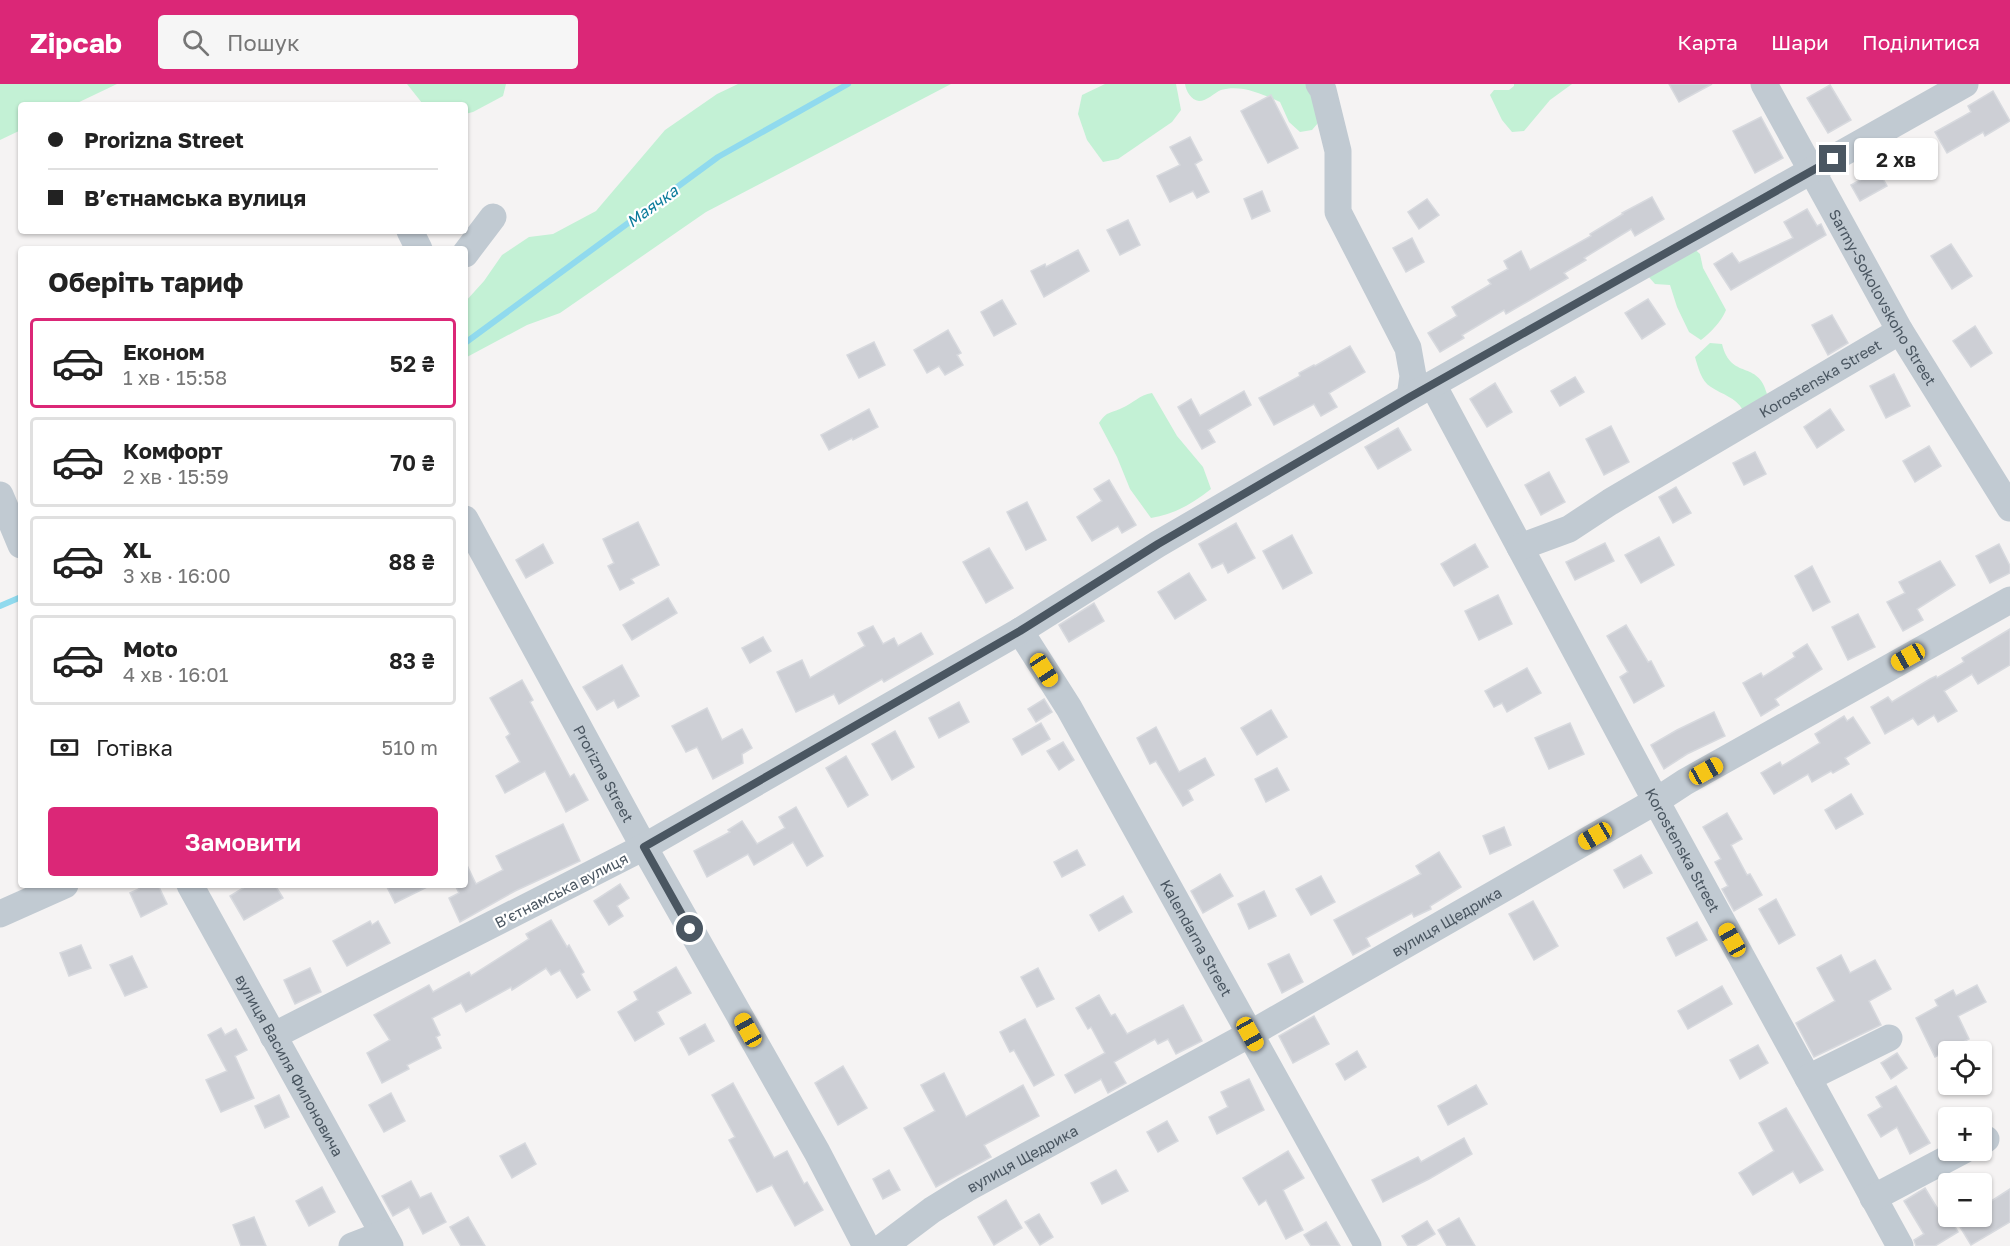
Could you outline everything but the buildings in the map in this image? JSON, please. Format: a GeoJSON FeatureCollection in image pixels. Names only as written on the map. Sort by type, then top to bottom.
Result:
{"type":"FeatureCollection","features":[{"type":"Feature","properties":{"kind":"street"},"geometry":{"type":"LineString","coordinates":[[1319,84],[1323,90],[1338,151],[1338,212],[1408,348],[1413,376],[1421,391]]}},
{"type":"Feature","properties":{"kind":"street","name":"Sarmy-Sokolovskoho Street"},"geometry":{"type":"LineString","coordinates":[[1764,84],[1900,331],[2010,508]]}},
{"type":"Feature","properties":{"kind":"street","name":"Вʼєтнамська вулиця"},"geometry":{"type":"LineString","coordinates":[[273,1036],[644,847],[1020,631],[1158,544],[1421,391],[1965,84]]}},
{"type":"Feature","properties":{"kind":"street"},"geometry":{"type":"LineString","coordinates":[[468,251],[493,217]]}},
{"type":"Feature","properties":{"kind":"street","name":"Korostenska Street"},"geometry":{"type":"LineString","coordinates":[[1520,547],[1569,529],[1610,502],[1900,331]]}},
{"type":"Feature","properties":{"kind":"street","name":"Korostenska Street"},"geometry":{"type":"LineString","coordinates":[[1421,391],[1520,547],[1656,801],[1900,1246]]}},
{"type":"Feature","properties":{"kind":"street"},"geometry":{"type":"LineString","coordinates":[[10,505],[18,534]]}},
{"type":"Feature","properties":{"kind":"street","name":"Prorizna Street"},"geometry":{"type":"LineString","coordinates":[[468,524],[644,847],[817,1152],[866,1246]]}},
{"type":"Feature","properties":{"kind":"street","name":"вулиця Щедрика"},"geometry":{"type":"LineString","coordinates":[[884,1246],[932,1210],[966,1189],[1250,1034],[1656,801],[1685,782],[2010,600]]}},
{"type":"Feature","properties":{"kind":"street","name":"Kalendarna Street"},"geometry":{"type":"LineString","coordinates":[[1020,631],[1069,708],[1368,1246]]}},
{"type":"Feature","properties":{"kind":"street"},"geometry":{"type":"LineString","coordinates":[[0,914],[58,888]]}},
{"type":"Feature","properties":{"kind":"street","name":"вулиця Василя Филоновича"},"geometry":{"type":"LineString","coordinates":[[192,888],[386,1240]]}},
{"type":"Feature","properties":{"kind":"street"},"geometry":{"type":"LineString","coordinates":[[1808,1078],[1889,1038]]}},
{"type":"Feature","properties":{"kind":"street"},"geometry":{"type":"LineString","coordinates":[[1873,1198],[1944,1161]]}},
{"type":"Feature","properties":{"kind":"street"},"geometry":{"type":"LineString","coordinates":[[352,1246],[386,1240]]}},
{"type":"Feature","properties":{"kind":"green space"},"geometry":{"type":"Polygon","coordinates":[[[0,84],[117,84],[79,102],[18,102],[18,131],[0,140],[0,84]]]}},
{"type":"Feature","properties":{"kind":"green space"},"geometry":{"type":"Polygon","coordinates":[[[407,84],[506,84],[503,96],[468,113],[468,102],[421,102],[407,84]]]}},
{"type":"Feature","properties":{"kind":"green space"},"geometry":{"type":"Polygon","coordinates":[[[738,84],[951,84],[706,212],[560,313],[527,325],[468,356],[468,299],[502,255],[529,237],[553,234],[596,211],[665,130],[717,94],[738,84]]]}},
{"type":"Feature","properties":{"kind":"green space"},"geometry":{"type":"Polygon","coordinates":[[[1105,84],[1176,84],[1181,110],[1172,122],[1118,159],[1103,162],[1087,140],[1078,114],[1082,95],[1105,84]]]}},
{"type":"Feature","properties":{"kind":"green space"},"geometry":{"type":"Polygon","coordinates":[[[1185,84],[1313,84],[1318,123],[1312,130],[1300,132],[1289,122],[1280,102],[1266,96],[1244,89],[1229,88],[1199,101],[1189,95],[1185,84]]]}},
{"type":"Feature","properties":{"kind":"green space"},"geometry":{"type":"Polygon","coordinates":[[[1514,84],[1572,84],[1550,100],[1524,131],[1512,132],[1502,120],[1490,95],[1494,90],[1509,90],[1514,84]]]}},
{"type":"Feature","properties":{"kind":"green space"},"geometry":{"type":"Polygon","coordinates":[[[1691,246],[1700,254],[1703,268],[1726,310],[1721,319],[1701,340],[1689,332],[1670,285],[1655,284],[1648,276],[1691,246]]]}},
{"type":"Feature","properties":{"kind":"green space"},"geometry":{"type":"Polygon","coordinates":[[[1710,343],[1722,344],[1726,355],[1732,362],[1757,377],[1763,383],[1767,394],[1743,410],[1733,399],[1708,384],[1700,374],[1695,357],[1710,343]]]}},
{"type":"Feature","properties":{"kind":"green space"},"geometry":{"type":"Polygon","coordinates":[[[1152,393],[1177,436],[1203,467],[1211,489],[1183,508],[1151,518],[1130,489],[1117,457],[1099,423],[1107,414],[1152,393]]]}},
{"type":"Feature","properties":{"kind":"waterway","name":"Маячка"},"geometry":{"type":"LineString","coordinates":[[468,341],[718,157],[848,84]]}},
{"type":"Feature","properties":{"kind":"waterway","name":"Маячка"},"geometry":{"type":"LineString","coordinates":[[0,606],[18,598]]}},
{"type":"Feature","properties":{"kind":"route"},"geometry":{"type":"LineString","coordinates":[[690,929],[644,847],[1020,631],[1158,544],[1410,397],[1833,159]]}}]}
